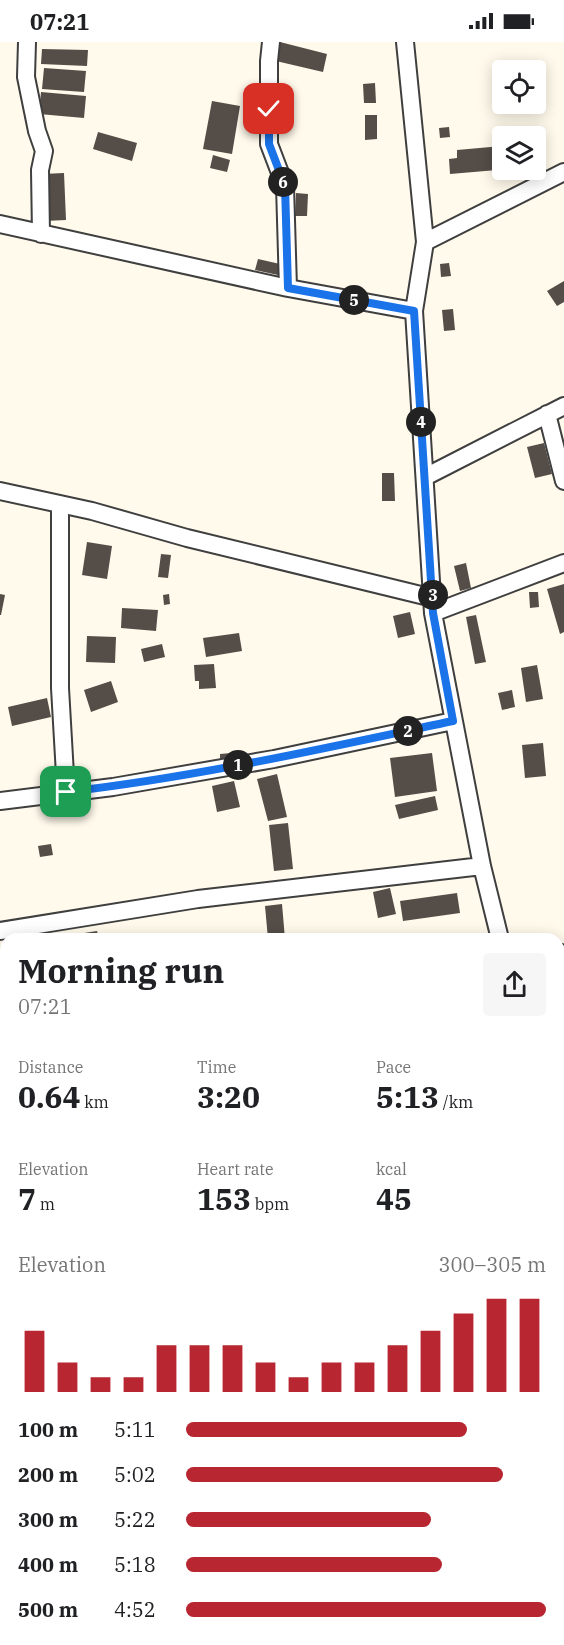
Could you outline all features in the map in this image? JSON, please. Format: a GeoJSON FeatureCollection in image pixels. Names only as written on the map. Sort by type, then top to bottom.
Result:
{"type":"FeatureCollection","features":[{"type":"Feature","properties":{"kind":"street"},"geometry":{"type":"LineString","coordinates":[[27,42],[26,77],[37,131],[44,151],[39,170],[41,234]]}},
{"type":"Feature","properties":{"kind":"street"},"geometry":{"type":"LineString","coordinates":[[271,42],[269,144],[285,186],[288,288]]}},
{"type":"Feature","properties":{"kind":"street"},"geometry":{"type":"LineString","coordinates":[[405,42],[425,242],[414,311],[433,605],[482,866],[502,933]]}},
{"type":"Feature","properties":{"kind":"street"},"geometry":{"type":"LineString","coordinates":[[425,242],[564,172]]}},
{"type":"Feature","properties":{"kind":"street"},"geometry":{"type":"LineString","coordinates":[[0,224],[288,288],[414,311]]}},
{"type":"Feature","properties":{"kind":"street"},"geometry":{"type":"LineString","coordinates":[[425,477],[564,405]]}},
{"type":"Feature","properties":{"kind":"street"},"geometry":{"type":"LineString","coordinates":[[547,414],[564,481]]}},
{"type":"Feature","properties":{"kind":"street"},"geometry":{"type":"LineString","coordinates":[[0,491],[60,504],[433,605],[540,573],[564,563]]}},
{"type":"Feature","properties":{"kind":"street"},"geometry":{"type":"LineString","coordinates":[[60,504],[60,688],[66,792]]}},
{"type":"Feature","properties":{"kind":"street"},"geometry":{"type":"LineString","coordinates":[[540,573],[564,576]]}},
{"type":"Feature","properties":{"kind":"street"},"geometry":{"type":"LineString","coordinates":[[0,801],[113,787],[274,759],[453,721]]}},
{"type":"Feature","properties":{"kind":"street"},"geometry":{"type":"LineString","coordinates":[[0,931],[198,899],[482,866]]}},
{"type":"Feature","properties":{"kind":"building"},"geometry":{"type":"Polygon","coordinates":[[[280,42],[327,54],[323,72],[276,61],[280,42]]]}},
{"type":"Feature","properties":{"kind":"building"},"geometry":{"type":"Polygon","coordinates":[[[42,49],[88,50],[87,66],[41,64],[42,49]]]}},
{"type":"Feature","properties":{"kind":"building"},"geometry":{"type":"Polygon","coordinates":[[[44,68],[86,71],[84,92],[42,89],[44,68]]]}},
{"type":"Feature","properties":{"kind":"building"},"geometry":{"type":"Polygon","coordinates":[[[375,83],[376,103],[364,103],[363,84],[375,83]]]}},
{"type":"Feature","properties":{"kind":"building"},"geometry":{"type":"Polygon","coordinates":[[[41,92],[86,96],[84,118],[39,114],[41,92]]]}},
{"type":"Feature","properties":{"kind":"building"},"geometry":{"type":"Polygon","coordinates":[[[212,101],[240,106],[232,154],[203,149],[212,101]]]}},
{"type":"Feature","properties":{"kind":"building"},"geometry":{"type":"Polygon","coordinates":[[[248,108],[260,111],[257,121],[246,118],[248,108]]]}},
{"type":"Feature","properties":{"kind":"building"},"geometry":{"type":"Polygon","coordinates":[[[365,115],[377,115],[377,139],[365,140],[365,115]]]}},
{"type":"Feature","properties":{"kind":"building"},"geometry":{"type":"Polygon","coordinates":[[[449,127],[450,137],[440,138],[439,128],[449,127]]]}},
{"type":"Feature","properties":{"kind":"building"},"geometry":{"type":"Polygon","coordinates":[[[98,132],[137,143],[132,161],[93,149],[98,132]]]}},
{"type":"Feature","properties":{"kind":"building"},"geometry":{"type":"Polygon","coordinates":[[[492,147],[492,170],[450,174],[449,159],[457,158],[457,150],[492,147]]]}},
{"type":"Feature","properties":{"kind":"building"},"geometry":{"type":"Polygon","coordinates":[[[213,155],[230,160],[227,172],[210,168],[213,155]]]}},
{"type":"Feature","properties":{"kind":"building"},"geometry":{"type":"Polygon","coordinates":[[[64,173],[66,220],[45,221],[43,174],[64,173]]]}},
{"type":"Feature","properties":{"kind":"building"},"geometry":{"type":"Polygon","coordinates":[[[296,193],[308,194],[307,216],[295,216],[296,193]]]}},
{"type":"Feature","properties":{"kind":"building"},"geometry":{"type":"Polygon","coordinates":[[[258,259],[280,264],[278,275],[255,270],[258,259]]]}},
{"type":"Feature","properties":{"kind":"building"},"geometry":{"type":"Polygon","coordinates":[[[449,263],[451,276],[441,277],[440,264],[449,263]]]}},
{"type":"Feature","properties":{"kind":"building"},"geometry":{"type":"Polygon","coordinates":[[[564,281],[564,302],[557,306],[547,291],[564,281]]]}},
{"type":"Feature","properties":{"kind":"building"},"geometry":{"type":"Polygon","coordinates":[[[453,309],[455,330],[444,331],[442,310],[453,309]]]}},
{"type":"Feature","properties":{"kind":"building"},"geometry":{"type":"Polygon","coordinates":[[[544,443],[552,474],[535,478],[527,447],[544,443]]]}},
{"type":"Feature","properties":{"kind":"building"},"geometry":{"type":"Polygon","coordinates":[[[382,473],[394,473],[395,501],[382,501],[382,473]]]}},
{"type":"Feature","properties":{"kind":"building"},"geometry":{"type":"Polygon","coordinates":[[[87,542],[112,546],[107,579],[82,575],[87,542]]]}},
{"type":"Feature","properties":{"kind":"building"},"geometry":{"type":"Polygon","coordinates":[[[161,554],[171,555],[168,578],[158,577],[161,554]]]}},
{"type":"Feature","properties":{"kind":"building"},"geometry":{"type":"Polygon","coordinates":[[[466,563],[471,588],[460,591],[454,566],[466,563]]]}},
{"type":"Feature","properties":{"kind":"building"},"geometry":{"type":"Polygon","coordinates":[[[564,584],[564,632],[560,634],[547,589],[564,584]]]}},
{"type":"Feature","properties":{"kind":"building"},"geometry":{"type":"Polygon","coordinates":[[[529,592],[538,592],[539,607],[530,608],[529,592]]]}},
{"type":"Feature","properties":{"kind":"building"},"geometry":{"type":"Polygon","coordinates":[[[0,594],[5,595],[1,615],[0,615],[0,594]]]}},
{"type":"Feature","properties":{"kind":"building"},"geometry":{"type":"Polygon","coordinates":[[[169,594],[170,604],[164,605],[163,595],[169,594]]]}},
{"type":"Feature","properties":{"kind":"building"},"geometry":{"type":"Polygon","coordinates":[[[122,608],[158,610],[156,631],[121,628],[122,608]]]}},
{"type":"Feature","properties":{"kind":"building"},"geometry":{"type":"Polygon","coordinates":[[[410,612],[415,634],[398,638],[393,616],[410,612]]]}},
{"type":"Feature","properties":{"kind":"building"},"geometry":{"type":"Polygon","coordinates":[[[476,615],[486,662],[475,664],[466,617],[476,615]]]}},
{"type":"Feature","properties":{"kind":"building"},"geometry":{"type":"Polygon","coordinates":[[[239,633],[242,651],[206,657],[203,638],[239,633]]]}},
{"type":"Feature","properties":{"kind":"building"},"geometry":{"type":"Polygon","coordinates":[[[87,636],[116,637],[115,663],[86,662],[87,636]]]}},
{"type":"Feature","properties":{"kind":"building"},"geometry":{"type":"Polygon","coordinates":[[[162,644],[165,657],[144,662],[141,649],[162,644]]]}},
{"type":"Feature","properties":{"kind":"building"},"geometry":{"type":"Polygon","coordinates":[[[214,664],[216,688],[199,689],[199,681],[195,681],[194,665],[214,664]]]}},
{"type":"Feature","properties":{"kind":"building"},"geometry":{"type":"Polygon","coordinates":[[[537,665],[543,699],[526,702],[521,668],[537,665]]]}},
{"type":"Feature","properties":{"kind":"building"},"geometry":{"type":"Polygon","coordinates":[[[111,681],[118,702],[91,712],[84,690],[111,681]]]}},
{"type":"Feature","properties":{"kind":"building"},"geometry":{"type":"Polygon","coordinates":[[[512,690],[515,707],[502,710],[498,693],[512,690]]]}},
{"type":"Feature","properties":{"kind":"building"},"geometry":{"type":"Polygon","coordinates":[[[47,698],[51,717],[12,726],[8,707],[47,698]]]}},
{"type":"Feature","properties":{"kind":"building"},"geometry":{"type":"Polygon","coordinates":[[[543,743],[546,776],[525,778],[522,745],[543,743]]]}},
{"type":"Feature","properties":{"kind":"building"},"geometry":{"type":"Polygon","coordinates":[[[231,753],[232,762],[220,763],[220,754],[231,753]]]}},
{"type":"Feature","properties":{"kind":"building"},"geometry":{"type":"Polygon","coordinates":[[[432,753],[437,791],[395,797],[390,758],[432,753]]]}},
{"type":"Feature","properties":{"kind":"building"},"geometry":{"type":"Polygon","coordinates":[[[277,774],[287,817],[268,821],[257,779],[277,774]]]}},
{"type":"Feature","properties":{"kind":"building"},"geometry":{"type":"Polygon","coordinates":[[[234,781],[240,807],[217,812],[212,786],[234,781]]]}},
{"type":"Feature","properties":{"kind":"building"},"geometry":{"type":"Polygon","coordinates":[[[435,796],[438,810],[399,819],[395,805],[435,796]]]}},
{"type":"Feature","properties":{"kind":"building"},"geometry":{"type":"Polygon","coordinates":[[[288,823],[293,869],[274,871],[269,825],[288,823]]]}},
{"type":"Feature","properties":{"kind":"building"},"geometry":{"type":"Polygon","coordinates":[[[51,844],[53,855],[40,857],[38,846],[51,844]]]}},
{"type":"Feature","properties":{"kind":"building"},"geometry":{"type":"Polygon","coordinates":[[[390,888],[396,914],[378,918],[373,892],[390,888]]]}},
{"type":"Feature","properties":{"kind":"building"},"geometry":{"type":"Polygon","coordinates":[[[457,893],[460,913],[403,921],[400,901],[457,893]]]}},
{"type":"Feature","properties":{"kind":"building"},"geometry":{"type":"Polygon","coordinates":[[[282,904],[284,933],[267,933],[265,906],[282,904]]]}},
{"type":"Feature","properties":{"kind":"route"},"geometry":{"type":"LineString","coordinates":[[66,792],[113,787],[274,759],[453,721],[433,613],[414,311],[288,288],[285,186],[269,144],[269,109]]}}]}
